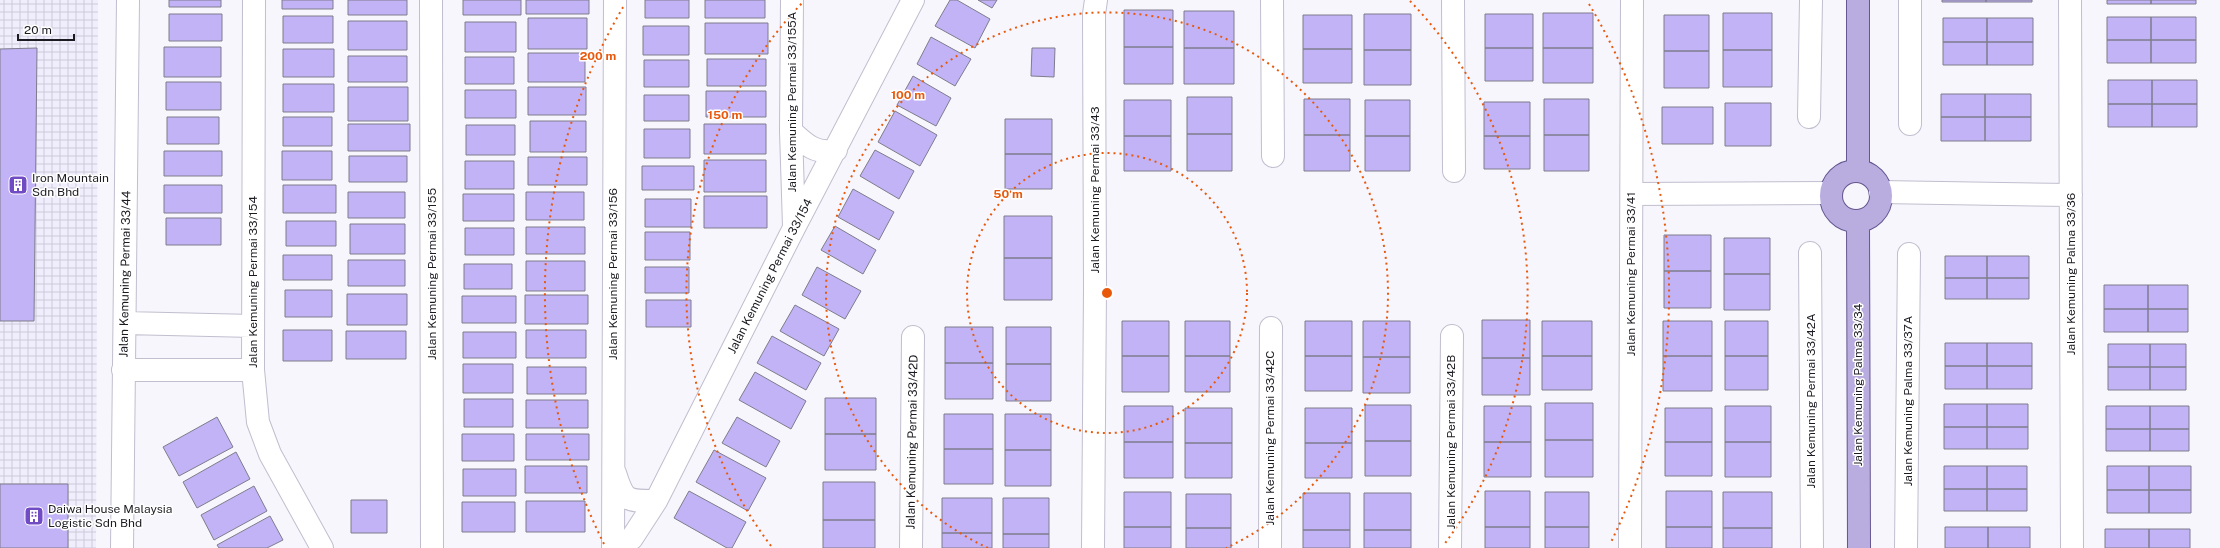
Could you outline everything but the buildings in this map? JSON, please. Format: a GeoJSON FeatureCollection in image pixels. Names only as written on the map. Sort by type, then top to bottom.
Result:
{"type":"FeatureCollection","features":[{"type":"Feature","properties":{"kind":"main road"},"geometry":{"type":"LineString","coordinates":[[1858,0],[1858,171]]}},
{"type":"Feature","properties":{"kind":"main road"},"geometry":{"type":"LineString","coordinates":[[1858,171],[1866,173],[1878,184],[1880,201],[1875,212],[1866,220],[1850,221],[1837,213],[1831,200],[1831,193],[1837,179],[1843,175],[1858,171]]}},
{"type":"Feature","properties":{"kind":"main road","name":"Jalan Kemuning Palma 33/34"},"geometry":{"type":"LineString","coordinates":[[1858,221],[1859,548]]}},
{"type":"Feature","properties":{"kind":"street","name":"Jalan Kemuning Permai 33/44"},"geometry":{"type":"LineString","coordinates":[[122,548],[128,0]]}},
{"type":"Feature","properties":{"kind":"street","name":"Jalan Kemuning Permai 33/154"},"geometry":{"type":"LineString","coordinates":[[254,0],[253,370],[258,422],[270,454],[322,548]]}},
{"type":"Feature","properties":{"kind":"street","name":"Jalan Kemuning Permai 33/155"},"geometry":{"type":"LineString","coordinates":[[432,0],[432,548]]}},
{"type":"Feature","properties":{"kind":"street","name":"Jalan Kemuning Permai 33/156"},"geometry":{"type":"LineString","coordinates":[[613,548],[614,0]]}},
{"type":"Feature","properties":{"kind":"street","name":"Jalan Kemuning Permai 33/155A"},"geometry":{"type":"LineString","coordinates":[[792,0],[791,131],[794,228]]}},
{"type":"Feature","properties":{"kind":"street","name":"Jalan Kemuning Permai 33/154"},"geometry":{"type":"LineString","coordinates":[[621,548],[632,538],[656,500],[794,228],[913,0]]}},
{"type":"Feature","properties":{"kind":"street","name":"Jalan Kemuning Permai 33/43"},"geometry":{"type":"LineString","coordinates":[[1093,548],[1095,289],[1094,14],[1096,0]]}},
{"type":"Feature","properties":{"kind":"street"},"geometry":{"type":"LineString","coordinates":[[1272,0],[1273,156]]}},
{"type":"Feature","properties":{"kind":"street"},"geometry":{"type":"LineString","coordinates":[[1453,0],[1454,171]]}},
{"type":"Feature","properties":{"kind":"street","name":"Jalan Kemuning Permai 33/41"},"geometry":{"type":"LineString","coordinates":[[1630,548],[1632,0]]}},
{"type":"Feature","properties":{"kind":"street"},"geometry":{"type":"LineString","coordinates":[[1809,117],[1811,0]]}},
{"type":"Feature","properties":{"kind":"street"},"geometry":{"type":"LineString","coordinates":[[1910,0],[1910,124]]}},
{"type":"Feature","properties":{"kind":"street","name":"Jalan Kemuning Palma 33/36"},"geometry":{"type":"LineString","coordinates":[[2070,0],[2072,548]]}},
{"type":"Feature","properties":{"kind":"street"},"geometry":{"type":"LineString","coordinates":[[791,131],[808,147],[827,152],[836,150]]}},
{"type":"Feature","properties":{"kind":"street"},"geometry":{"type":"LineString","coordinates":[[1880,192],[2071,195]]}},
{"type":"Feature","properties":{"kind":"street"},"geometry":{"type":"LineString","coordinates":[[1632,194],[1831,193]]}},
{"type":"Feature","properties":{"kind":"street","name":"Jalan Kemuning Permai 33/42A"},"geometry":{"type":"LineString","coordinates":[[1810,253],[1812,548]]}},
{"type":"Feature","properties":{"kind":"street","name":"Jalan Kemuning Palma 33/37A"},"geometry":{"type":"LineString","coordinates":[[1906,548],[1909,254]]}},
{"type":"Feature","properties":{"kind":"street"},"geometry":{"type":"LineString","coordinates":[[125,323],[253,326]]}},
{"type":"Feature","properties":{"kind":"street","name":"Jalan Kemuning Permai 33/42C"},"geometry":{"type":"LineString","coordinates":[[1270,328],[1270,548]]}},
{"type":"Feature","properties":{"kind":"street","name":"Jalan Kemuning Permai 33/42B"},"geometry":{"type":"LineString","coordinates":[[1450,548],[1452,336]]}},
{"type":"Feature","properties":{"kind":"street","name":"Jalan Kemuning Permai 33/42D"},"geometry":{"type":"LineString","coordinates":[[911,548],[913,337]]}},
{"type":"Feature","properties":{"kind":"street"},"geometry":{"type":"LineString","coordinates":[[123,370],[253,370]]}},
{"type":"Feature","properties":{"kind":"street"},"geometry":{"type":"LineString","coordinates":[[612,464],[621,493],[626,499],[635,501],[656,500]]}},
{"type":"Feature","properties":{"kind":"shaded area"},"geometry":{"type":"Polygon","coordinates":[[[0,0],[98,0],[96,548],[0,548],[0,0]]]}},
{"type":"Feature","properties":{"kind":"place","name":"Iron Mountain Sdn Bhd"},"geometry":{"type":"Point","coordinates":[18,185]}},
{"type":"Feature","properties":{"kind":"place","name":"Daiwa House Malaysia Logistic Sdn Bhd"},"geometry":{"type":"Point","coordinates":[34,516]}}]}
